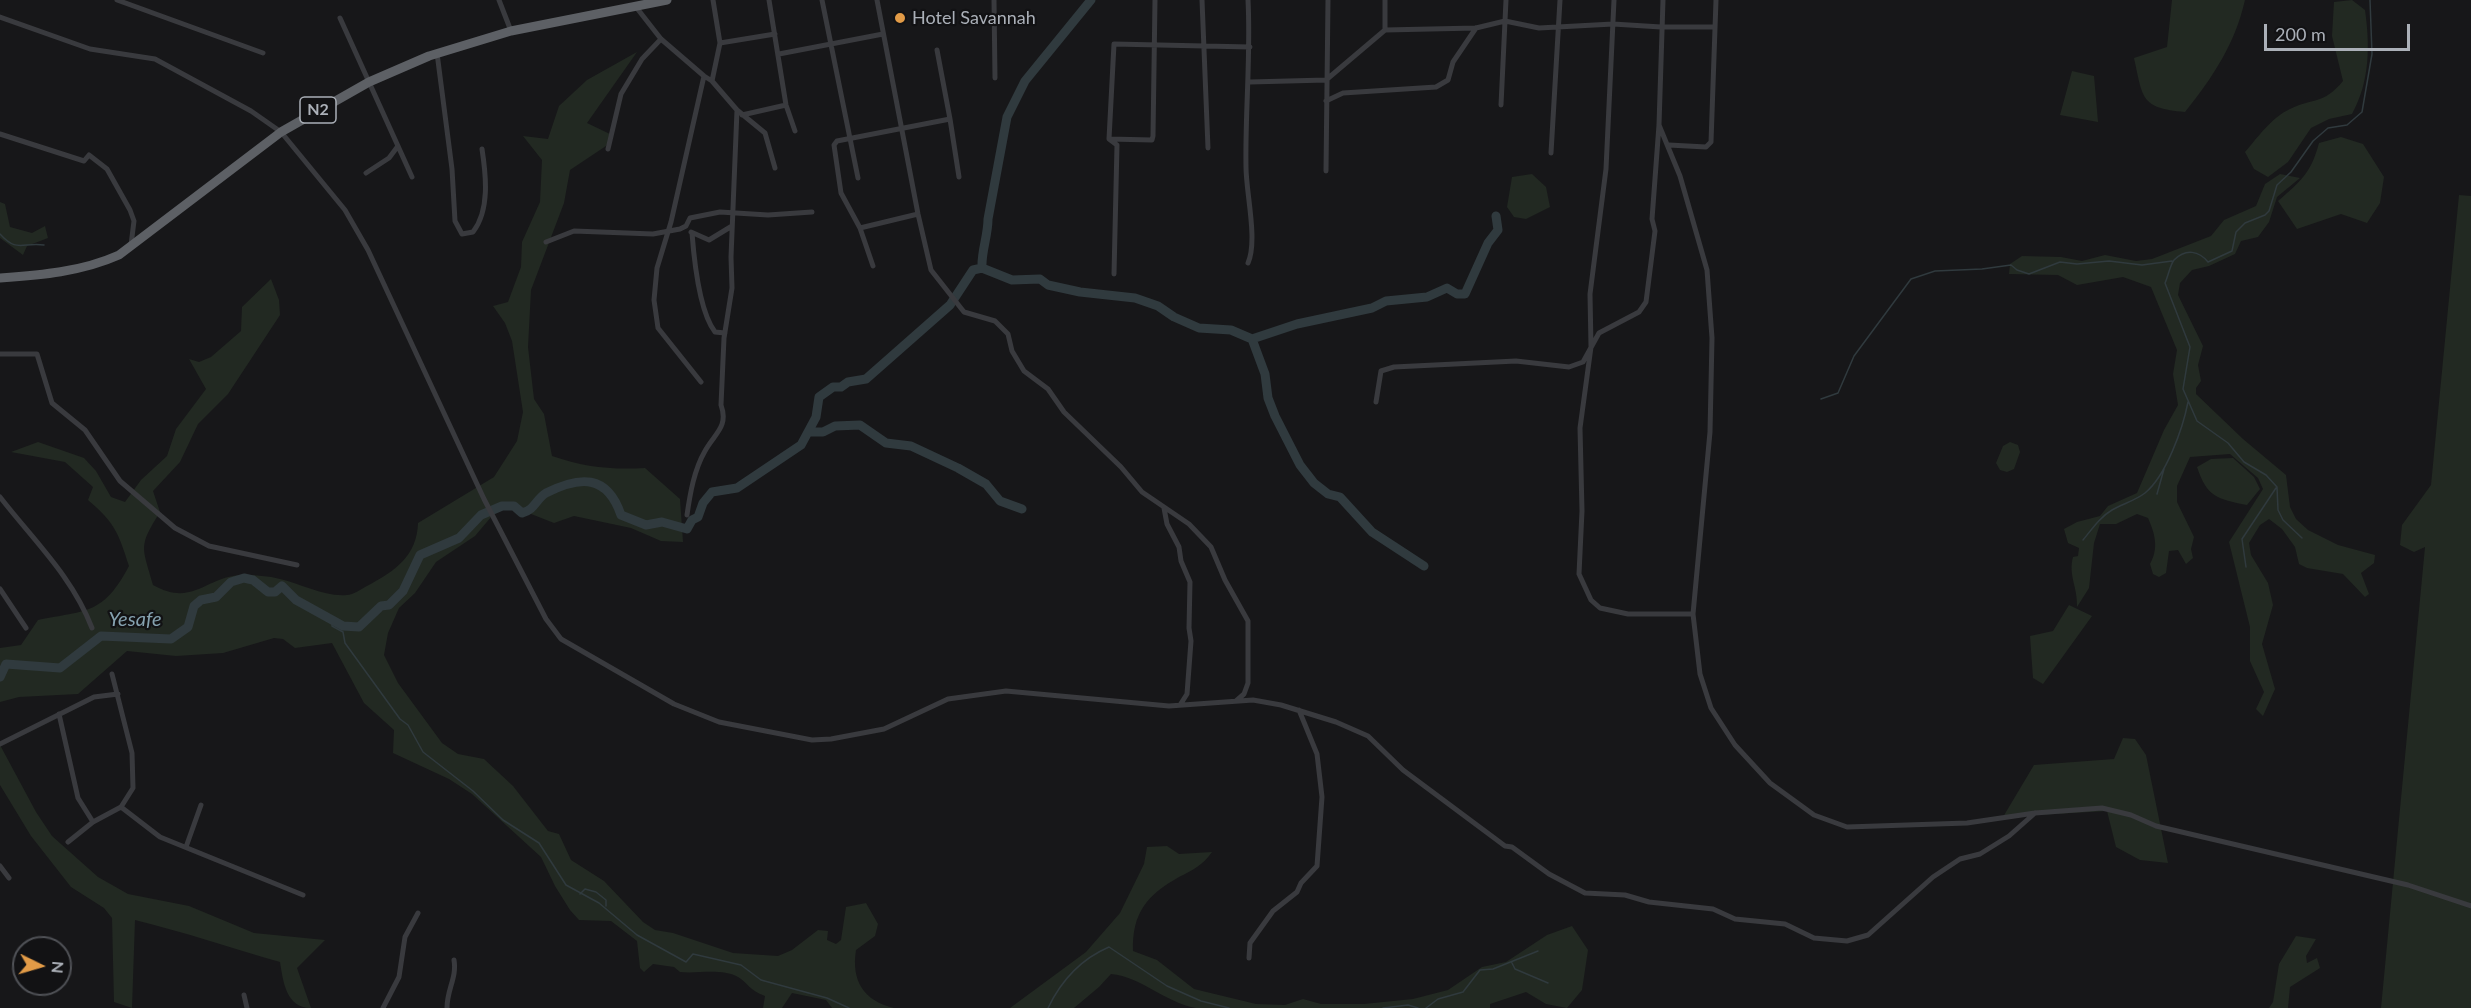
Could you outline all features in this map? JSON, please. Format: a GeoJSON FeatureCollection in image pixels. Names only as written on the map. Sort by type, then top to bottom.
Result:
{"type":"FeatureCollection","features":[{"type":"Feature","properties":{"kind":"highway","name":"N2"},"geometry":{"type":"LineString","coordinates":[[0,278],[54,274],[107,261],[130,249],[281,132],[369,82],[437,53],[511,31],[667,0]]}},
{"type":"Feature","properties":{"kind":"street"},"geometry":{"type":"LineString","coordinates":[[117,0],[263,53]]}},
{"type":"Feature","properties":{"kind":"street"},"geometry":{"type":"LineString","coordinates":[[499,0],[511,31]]}},
{"type":"Feature","properties":{"kind":"street"},"geometry":{"type":"LineString","coordinates":[[712,81],[720,44],[713,0]]}},
{"type":"Feature","properties":{"kind":"street"},"geometry":{"type":"LineString","coordinates":[[769,0],[786,105],[795,131]]}},
{"type":"Feature","properties":{"kind":"street"},"geometry":{"type":"LineString","coordinates":[[822,0],[858,178]]}},
{"type":"Feature","properties":{"kind":"street"},"geometry":{"type":"LineString","coordinates":[[877,0],[931,270],[964,312],[995,321],[1008,334],[1012,351],[1024,371],[1048,389],[1064,412],[1121,467],[1142,492],[1189,524],[1211,547],[1225,580],[1239,601],[1248,621],[1248,683],[1244,694],[1236,701]]}},
{"type":"Feature","properties":{"kind":"street"},"geometry":{"type":"LineString","coordinates":[[994,0],[995,78]]}},
{"type":"Feature","properties":{"kind":"street"},"geometry":{"type":"LineString","coordinates":[[1109,139],[1152,140],[1156,45],[1155,0]]}},
{"type":"Feature","properties":{"kind":"street"},"geometry":{"type":"LineString","coordinates":[[1202,0],[1208,148]]}},
{"type":"Feature","properties":{"kind":"street"},"geometry":{"type":"LineString","coordinates":[[1248,0],[1250,82],[1246,165],[1252,248],[1248,263]]}},
{"type":"Feature","properties":{"kind":"street"},"geometry":{"type":"LineString","coordinates":[[1326,171],[1328,0]]}},
{"type":"Feature","properties":{"kind":"street"},"geometry":{"type":"LineString","coordinates":[[1385,0],[1385,30]]}},
{"type":"Feature","properties":{"kind":"street"},"geometry":{"type":"LineString","coordinates":[[1501,105],[1506,0]]}},
{"type":"Feature","properties":{"kind":"street"},"geometry":{"type":"LineString","coordinates":[[1551,153],[1560,0]]}},
{"type":"Feature","properties":{"kind":"street"},"geometry":{"type":"LineString","coordinates":[[1614,0],[1606,169],[1590,294],[1591,347],[1580,428],[1582,511],[1579,574],[1591,600],[1599,608],[1628,614],[1693,614]]}},
{"type":"Feature","properties":{"kind":"street"},"geometry":{"type":"LineString","coordinates":[[1377,402],[1381,371],[1394,367],[1516,361],[1569,367],[1583,362],[1599,333],[1639,312],[1646,302],[1654,231],[1652,219],[1659,125],[1663,0]]}},
{"type":"Feature","properties":{"kind":"street"},"geometry":{"type":"LineString","coordinates":[[1669,145],[1706,147],[1711,142],[1716,0]]}},
{"type":"Feature","properties":{"kind":"street"},"geometry":{"type":"LineString","coordinates":[[636,7],[661,39],[712,81],[736,110],[765,133],[775,168]]}},
{"type":"Feature","properties":{"kind":"street"},"geometry":{"type":"LineString","coordinates":[[0,18],[90,49],[155,59],[251,111],[281,132],[345,210],[368,250],[491,511],[546,619],[561,639],[674,704],[719,722],[821,739],[884,729],[948,699],[1006,691],[1169,706],[1253,700],[1299,710],[1368,736],[1403,770],[1496,840],[1523,854],[1549,874],[1586,892],[1625,895],[1649,902],[1713,909],[1735,919],[1785,924],[1814,938],[1847,941],[1868,935],[1933,877],[1960,859],[1980,854],[2009,836],[2035,813]]}},
{"type":"Feature","properties":{"kind":"street"},"geometry":{"type":"LineString","coordinates":[[340,18],[412,177]]}},
{"type":"Feature","properties":{"kind":"street"},"geometry":{"type":"LineString","coordinates":[[1250,82],[1326,80],[1385,30],[1476,28],[1505,21],[1539,28],[1613,24],[1714,27]]}},
{"type":"Feature","properties":{"kind":"street"},"geometry":{"type":"LineString","coordinates":[[1326,101],[1343,93],[1436,87],[1448,80],[1453,62],[1476,28]]}},
{"type":"Feature","properties":{"kind":"street"},"geometry":{"type":"LineString","coordinates":[[720,44],[775,34]]}},
{"type":"Feature","properties":{"kind":"street"},"geometry":{"type":"LineString","coordinates":[[779,54],[883,34]]}},
{"type":"Feature","properties":{"kind":"street"},"geometry":{"type":"LineString","coordinates":[[608,149],[621,94],[642,59],[661,39]]}},
{"type":"Feature","properties":{"kind":"street"},"geometry":{"type":"LineString","coordinates":[[1109,139],[1114,44],[1250,47]]}},
{"type":"Feature","properties":{"kind":"street"},"geometry":{"type":"LineString","coordinates":[[937,50],[959,177]]}},
{"type":"Feature","properties":{"kind":"street"},"geometry":{"type":"LineString","coordinates":[[437,53],[453,179],[454,221],[462,234],[473,232],[478,223],[486,181],[482,149]]}},
{"type":"Feature","properties":{"kind":"street"},"geometry":{"type":"LineString","coordinates":[[701,382],[662,334],[656,321],[654,300],[657,268],[704,76]]}},
{"type":"Feature","properties":{"kind":"street"},"geometry":{"type":"LineString","coordinates":[[742,115],[786,105]]}},
{"type":"Feature","properties":{"kind":"street"},"geometry":{"type":"LineString","coordinates":[[687,515],[691,490],[705,450],[720,432],[725,415],[721,405],[724,333],[732,288],[736,110]]}},
{"type":"Feature","properties":{"kind":"street"},"geometry":{"type":"LineString","coordinates":[[873,266],[860,228],[841,194],[834,145],[837,141],[850,137],[950,119]]}},
{"type":"Feature","properties":{"kind":"street"},"geometry":{"type":"LineString","coordinates":[[1659,125],[1669,145],[1707,270],[1712,338],[1710,432],[1693,614],[1700,674],[1711,708],[1735,745],[1770,783],[1814,815],[1847,827],[1967,823],[2035,813],[2102,808],[2131,815],[2156,826],[2409,885],[2471,906]]}},
{"type":"Feature","properties":{"kind":"street"},"geometry":{"type":"LineString","coordinates":[[0,134],[84,161],[89,155],[107,169],[134,221],[130,249]]}},
{"type":"Feature","properties":{"kind":"street"},"geometry":{"type":"LineString","coordinates":[[1109,139],[1117,145],[1114,274]]}},
{"type":"Feature","properties":{"kind":"street"},"geometry":{"type":"LineString","coordinates":[[366,173],[389,158],[398,146]]}},
{"type":"Feature","properties":{"kind":"street"},"geometry":{"type":"LineString","coordinates":[[546,242],[574,231],[630,235],[667,231],[686,226],[690,218],[695,216],[733,212],[768,215],[812,212]]}},
{"type":"Feature","properties":{"kind":"street"},"geometry":{"type":"LineString","coordinates":[[860,228],[918,214]]}},
{"type":"Feature","properties":{"kind":"street"},"geometry":{"type":"LineString","coordinates":[[686,226],[692,232],[709,240],[732,226]]}},
{"type":"Feature","properties":{"kind":"street"},"geometry":{"type":"LineString","coordinates":[[692,232],[697,273],[710,324],[715,332],[724,333]]}},
{"type":"Feature","properties":{"kind":"street"},"geometry":{"type":"LineString","coordinates":[[0,354],[37,354],[52,403],[85,430],[120,480],[175,528],[209,546],[297,565]]}},
{"type":"Feature","properties":{"kind":"street"},"geometry":{"type":"LineString","coordinates":[[0,497],[35,543],[56,562],[83,605],[92,628]]}},
{"type":"Feature","properties":{"kind":"street"},"geometry":{"type":"LineString","coordinates":[[1164,508],[1167,524],[1179,548],[1181,561],[1190,582],[1191,640],[1187,694],[1180,705]]}},
{"type":"Feature","properties":{"kind":"street"},"geometry":{"type":"LineString","coordinates":[[0,589],[26,628]]}},
{"type":"Feature","properties":{"kind":"street"},"geometry":{"type":"LineString","coordinates":[[68,842],[93,822],[122,807],[129,798],[134,779],[132,753],[112,674]]}},
{"type":"Feature","properties":{"kind":"street"},"geometry":{"type":"LineString","coordinates":[[0,744],[94,697],[118,694]]}},
{"type":"Feature","properties":{"kind":"street"},"geometry":{"type":"LineString","coordinates":[[1249,958],[1250,943],[1273,911],[1297,892],[1301,883],[1317,866],[1322,797],[1317,754],[1299,710]]}},
{"type":"Feature","properties":{"kind":"street"},"geometry":{"type":"LineString","coordinates":[[59,714],[78,798],[93,822]]}},
{"type":"Feature","properties":{"kind":"street"},"geometry":{"type":"LineString","coordinates":[[186,847],[201,806]]}},
{"type":"Feature","properties":{"kind":"street"},"geometry":{"type":"LineString","coordinates":[[122,807],[160,837],[303,895]]}},
{"type":"Feature","properties":{"kind":"street"},"geometry":{"type":"LineString","coordinates":[[0,866],[9,878]]}},
{"type":"Feature","properties":{"kind":"street"},"geometry":{"type":"LineString","coordinates":[[383,1008],[399,976],[405,937],[418,913]]}},
{"type":"Feature","properties":{"kind":"street"},"geometry":{"type":"LineString","coordinates":[[447,1008],[447,992],[456,972],[454,960]]}},
{"type":"Feature","properties":{"kind":"street"},"geometry":{"type":"LineString","coordinates":[[244,995],[247,1008]]}},
{"type":"Feature","properties":{"kind":"shaded area"},"geometry":{"type":"Polygon","coordinates":[[[2172,0],[2245,0],[2229,46],[2205,86],[2185,112],[2159,108],[2151,104],[2142,92],[2134,58],[2167,47],[2172,0]]]}},
{"type":"Feature","properties":{"kind":"shaded area"},"geometry":{"type":"Polygon","coordinates":[[[2352,0],[2365,10],[2368,37],[2365,76],[2358,102],[2352,114],[2329,119],[2311,128],[2288,162],[2268,177],[2254,169],[2245,152],[2277,117],[2299,105],[2330,94],[2343,81],[2332,36],[2334,2],[2352,0]]]}},
{"type":"Feature","properties":{"kind":"shaded area"},"geometry":{"type":"Polygon","coordinates":[[[637,52],[587,123],[612,135],[606,146],[570,170],[564,203],[531,290],[528,347],[534,399],[544,414],[552,456],[598,467],[645,468],[680,499],[683,542],[661,541],[631,528],[574,516],[554,523],[503,503],[475,536],[436,562],[415,593],[399,608],[388,633],[384,655],[398,683],[442,743],[458,754],[484,759],[513,786],[548,831],[559,834],[571,860],[604,881],[643,922],[655,930],[673,933],[733,953],[778,956],[792,950],[818,930],[828,931],[827,940],[836,944],[841,940],[846,907],[866,903],[878,924],[875,936],[856,950],[858,980],[867,995],[894,1008],[832,1008],[826,1000],[792,993],[782,1008],[763,1008],[765,996],[732,974],[680,972],[674,967],[653,964],[644,972],[640,968],[637,941],[611,921],[579,920],[555,886],[541,857],[472,794],[449,779],[393,753],[394,730],[364,703],[332,643],[295,648],[283,639],[274,638],[223,653],[176,656],[127,651],[78,694],[19,697],[0,702],[0,648],[21,645],[38,620],[92,608],[102,602],[120,582],[129,566],[122,545],[110,522],[88,500],[93,487],[65,462],[11,452],[38,442],[84,458],[96,471],[111,497],[125,502],[141,480],[167,456],[176,429],[206,389],[189,359],[199,362],[211,357],[241,331],[242,307],[271,279],[279,300],[280,315],[228,394],[198,424],[180,462],[153,491],[160,512],[148,533],[144,547],[153,585],[167,591],[190,592],[231,576],[253,575],[280,579],[330,594],[352,594],[387,574],[403,561],[414,545],[418,523],[494,477],[517,441],[523,412],[512,341],[505,323],[493,306],[508,302],[521,267],[522,242],[540,202],[542,160],[523,136],[548,139],[559,106],[587,80],[637,52]]]}},
{"type":"Feature","properties":{"kind":"shaded area"},"geometry":{"type":"Polygon","coordinates":[[[2072,71],[2094,76],[2098,122],[2060,115],[2072,71]]]}},
{"type":"Feature","properties":{"kind":"shaded area"},"geometry":{"type":"Polygon","coordinates":[[[2341,137],[2363,144],[2384,177],[2380,203],[2367,223],[2341,214],[2297,229],[2278,201],[2309,169],[2319,143],[2341,137]]]}},
{"type":"Feature","properties":{"kind":"shaded area"},"geometry":{"type":"Polygon","coordinates":[[[1532,174],[1546,187],[1550,207],[1526,219],[1514,217],[1507,207],[1512,177],[1532,174]]]}},
{"type":"Feature","properties":{"kind":"shaded area"},"geometry":{"type":"Polygon","coordinates":[[[2280,174],[2300,178],[2277,197],[2269,222],[2258,237],[2241,241],[2235,254],[2209,266],[2192,270],[2180,283],[2178,295],[2203,346],[2198,365],[2201,381],[2196,388],[2196,394],[2243,439],[2286,475],[2290,507],[2296,519],[2308,530],[2338,545],[2375,555],[2374,563],[2361,573],[2369,594],[2365,597],[2343,574],[2307,568],[2299,564],[2295,547],[2282,529],[2269,519],[2260,525],[2249,543],[2251,555],[2268,583],[2273,605],[2262,644],[2275,689],[2263,716],[2256,709],[2264,692],[2250,661],[2250,627],[2229,542],[2263,489],[2258,478],[2230,454],[2190,457],[2177,486],[2177,502],[2194,537],[2191,549],[2193,558],[2186,564],[2178,550],[2169,551],[2166,573],[2159,577],[2153,574],[2150,564],[2155,541],[2148,518],[2137,514],[2116,524],[2100,524],[2094,543],[2089,588],[2077,607],[2072,564],[2073,557],[2078,556],[2079,548],[2068,543],[2064,529],[2077,522],[2100,516],[2108,506],[2137,493],[2164,430],[2178,405],[2173,374],[2177,350],[2151,287],[2123,277],[2077,285],[2058,275],[2009,274],[2010,264],[2022,256],[2061,257],[2082,261],[2105,255],[2136,261],[2152,259],[2211,236],[2224,220],[2256,206],[2265,184],[2280,174]]]}},
{"type":"Feature","properties":{"kind":"shaded area"},"geometry":{"type":"Polygon","coordinates":[[[2459,195],[2471,196],[2471,1008],[2381,1008],[2425,547],[2414,552],[2400,545],[2402,525],[2431,485],[2459,195]]]}},
{"type":"Feature","properties":{"kind":"shaded area"},"geometry":{"type":"Polygon","coordinates":[[[0,202],[5,204],[10,227],[32,233],[45,226],[48,238],[27,246],[23,255],[0,238],[0,202]]]}},
{"type":"Feature","properties":{"kind":"shaded area"},"geometry":{"type":"Polygon","coordinates":[[[2010,442],[2018,445],[2020,452],[2014,469],[2007,472],[2000,470],[1996,463],[2003,446],[2010,442]]]}},
{"type":"Feature","properties":{"kind":"shaded area"},"geometry":{"type":"Polygon","coordinates":[[[2233,458],[2254,477],[2260,489],[2247,505],[2214,495],[2205,485],[2197,467],[2211,459],[2233,458]]]}},
{"type":"Feature","properties":{"kind":"shaded area"},"geometry":{"type":"Polygon","coordinates":[[[2069,605],[2092,616],[2043,684],[2033,678],[2030,636],[2053,631],[2069,605]]]}},
{"type":"Feature","properties":{"kind":"shaded area"},"geometry":{"type":"Polygon","coordinates":[[[2123,738],[2135,739],[2146,755],[2168,863],[2140,860],[2116,847],[2107,811],[2003,817],[2034,765],[2114,759],[2123,738]]]}},
{"type":"Feature","properties":{"kind":"shaded area"},"geometry":{"type":"Polygon","coordinates":[[[0,745],[36,812],[52,836],[98,877],[128,894],[189,906],[254,933],[325,940],[297,968],[311,1008],[303,1007],[291,998],[287,992],[280,962],[135,920],[132,1008],[114,1002],[112,918],[104,908],[71,887],[31,836],[0,785],[0,745]]]}},
{"type":"Feature","properties":{"kind":"shaded area"},"geometry":{"type":"Polygon","coordinates":[[[1167,846],[1179,854],[1212,852],[1197,867],[1150,898],[1135,926],[1133,951],[1157,960],[1194,989],[1256,1004],[1285,1005],[1303,999],[1321,1004],[1364,1004],[1413,999],[1448,990],[1482,967],[1506,962],[1547,935],[1572,926],[1588,950],[1582,990],[1567,1008],[1546,1004],[1526,992],[1490,1004],[1490,1008],[1196,1008],[1174,1001],[1133,980],[1111,974],[1074,1008],[1010,1008],[1086,952],[1120,913],[1144,864],[1147,847],[1167,846]]]}},
{"type":"Feature","properties":{"kind":"shaded area"},"geometry":{"type":"Polygon","coordinates":[[[2296,936],[2316,939],[2306,956],[2307,963],[2317,958],[2320,968],[2290,987],[2288,1008],[2269,1008],[2273,1002],[2279,964],[2296,936]]]}},
{"type":"Feature","properties":{"kind":"waterway"},"geometry":{"type":"LineString","coordinates":[[982,268],[988,219],[1007,117],[1025,81],[1091,0]]}},
{"type":"Feature","properties":{"kind":"waterway"},"geometry":{"type":"LineString","coordinates":[[2302,538],[2283,520],[2278,510],[2277,487],[2266,475],[2244,462],[2228,443],[2197,421],[2183,389],[2190,347],[2165,283],[2174,260],[2183,254],[2196,253],[2208,262],[2232,251],[2236,232],[2245,223],[2269,211],[2277,185],[2291,172],[2313,141],[2328,128],[2347,125],[2362,112],[2372,54],[2370,0]]}},
{"type":"Feature","properties":{"kind":"waterway","name":"Yesafe"},"geometry":{"type":"LineString","coordinates":[[0,677],[6,664],[60,668],[101,636],[171,639],[188,627],[194,606],[201,600],[216,597],[231,582],[244,578],[253,580],[268,592],[275,592],[282,586],[296,600],[343,626],[359,627],[381,606],[389,605],[403,591],[420,555],[459,538],[481,515],[502,506],[514,506],[522,513],[526,512],[546,493],[570,484],[591,482],[600,486],[608,492],[621,515],[646,525],[662,522],[687,529],[692,520],[698,517],[703,503],[712,492],[737,488],[801,445],[816,417],[819,397],[833,387],[841,387],[848,382],[866,379],[950,305],[973,270],[982,268],[1012,280],[1040,279],[1048,285],[1080,292],[1135,298],[1158,306],[1174,317],[1199,328],[1231,330],[1252,339],[1297,324],[1372,308],[1386,301],[1427,297],[1447,288],[1457,294],[1465,294],[1488,243],[1498,230],[1496,216]]}},
{"type":"Feature","properties":{"kind":"waterway"},"geometry":{"type":"LineString","coordinates":[[0,234],[16,245],[44,245]]}},
{"type":"Feature","properties":{"kind":"waterway"},"geometry":{"type":"LineString","coordinates":[[1821,399],[1838,393],[1854,356],[1911,279],[1935,271],[2011,265],[2029,274],[2060,262],[2077,264],[2109,261],[2142,265],[2172,261]]}},
{"type":"Feature","properties":{"kind":"waterway"},"geometry":{"type":"LineString","coordinates":[[1252,339],[1265,374],[1268,398],[1300,465],[1314,483],[1328,494],[1340,497],[1372,532],[1424,566]]}},
{"type":"Feature","properties":{"kind":"waterway"},"geometry":{"type":"LineString","coordinates":[[2083,540],[2108,513],[2145,493],[2153,485],[2167,464],[2188,402]]}},
{"type":"Feature","properties":{"kind":"waterway"},"geometry":{"type":"LineString","coordinates":[[808,432],[823,432],[835,426],[860,425],[886,443],[911,446],[958,468],[986,484],[1000,501],[1022,509]]}},
{"type":"Feature","properties":{"kind":"waterway"},"geometry":{"type":"LineString","coordinates":[[2157,494],[2164,469]]}},
{"type":"Feature","properties":{"kind":"waterway"},"geometry":{"type":"LineString","coordinates":[[2246,567],[2242,539],[2276,488]]}},
{"type":"Feature","properties":{"kind":"waterway"},"geometry":{"type":"LineString","coordinates":[[332,618],[332,626],[343,632],[345,643],[400,719],[408,725],[423,752],[473,791],[503,820],[539,843],[566,885],[599,903],[637,935],[686,962],[693,954],[741,965],[761,980],[827,998],[849,1008]]}},
{"type":"Feature","properties":{"kind":"waterway"},"geometry":{"type":"LineString","coordinates":[[580,894],[585,889],[596,892],[606,900],[606,906]]}},
{"type":"Feature","properties":{"kind":"waterway"},"geometry":{"type":"LineString","coordinates":[[1048,1008],[1059,989],[1073,972],[1089,958],[1109,947],[1167,986],[1201,1001],[1229,1008]]}},
{"type":"Feature","properties":{"kind":"waterway"},"geometry":{"type":"LineString","coordinates":[[1426,1008],[1438,999],[1463,992],[1480,970],[1493,969],[1538,951]]}},
{"type":"Feature","properties":{"kind":"waterway"},"geometry":{"type":"LineString","coordinates":[[1512,963],[1515,969],[1548,983]]}},
{"type":"Feature","properties":{"kind":"waterway"},"geometry":{"type":"LineString","coordinates":[[1383,1008],[1408,1005],[1418,1008]]}},
{"type":"Feature","properties":{"kind":"place","name":"Hotel Savannah"},"geometry":{"type":"Point","coordinates":[900,18]}}]}
